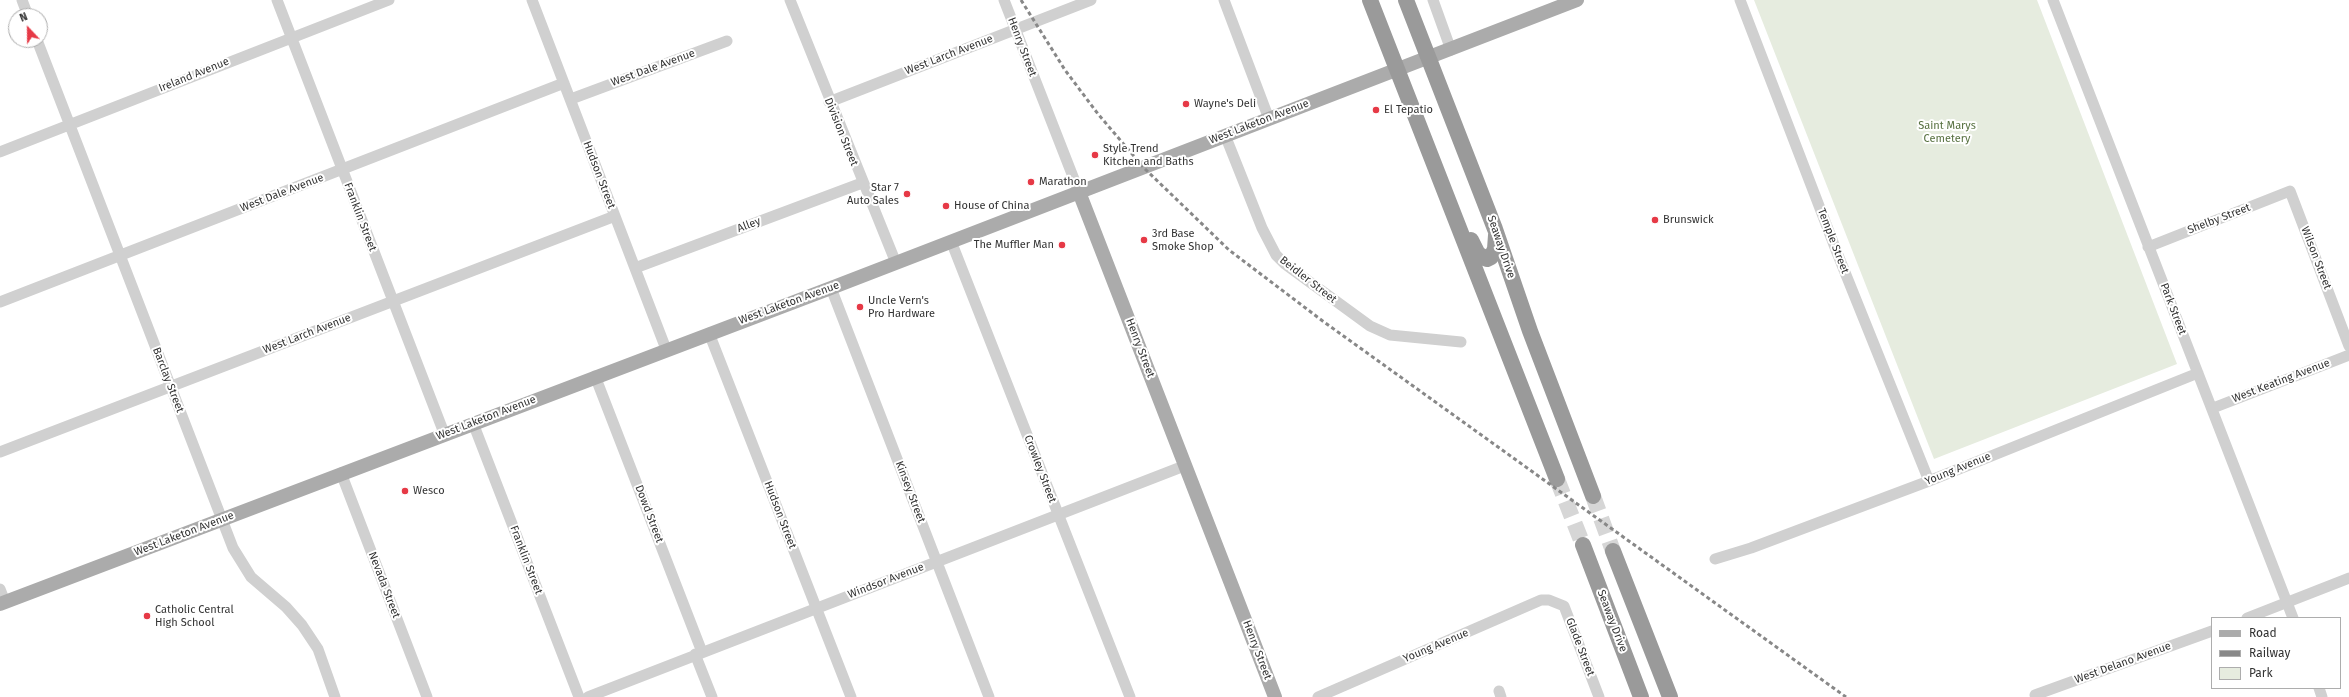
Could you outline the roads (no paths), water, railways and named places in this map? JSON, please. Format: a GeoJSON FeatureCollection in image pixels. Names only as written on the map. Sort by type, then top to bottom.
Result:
{"type":"FeatureCollection","features":[{"type":"Feature","properties":{"kind":"highway"},"geometry":{"type":"LineString","coordinates":[[1370,0],[1557,479]]}},
{"type":"Feature","properties":{"kind":"highway"},"geometry":{"type":"LineString","coordinates":[[1397,0],[1407,24],[1419,36]]}},
{"type":"Feature","properties":{"kind":"highway","name":"Seaway Drive"},"geometry":{"type":"LineString","coordinates":[[1406,0],[1495,229],[1530,331],[1592,496]]}},
{"type":"Feature","properties":{"kind":"highway"},"geometry":{"type":"LineString","coordinates":[[1405,92],[1418,104],[1468,233],[1478,254],[1482,258],[1487,259],[1493,254],[1496,242],[1495,229]]}},
{"type":"Feature","properties":{"kind":"highway","name":"Seaway Drive"},"geometry":{"type":"LineString","coordinates":[[1583,546],[1641,697]]}},
{"type":"Feature","properties":{"kind":"highway"},"geometry":{"type":"LineString","coordinates":[[1613,551],[1670,697]]}},
{"type":"Feature","properties":{"kind":"main road","name":"West Laketon Avenue"},"geometry":{"type":"LineString","coordinates":[[2,598],[223,519],[594,376],[831,288],[1396,69],[1428,59],[1577,0]]}},
{"type":"Feature","properties":{"kind":"main road","name":"Henry Street"},"geometry":{"type":"LineString","coordinates":[[1079,192],[1184,466],[1275,697]]}},
{"type":"Feature","properties":{"kind":"street","name":"Franklin Street"},"geometry":{"type":"LineString","coordinates":[[277,0],[444,434]]}},
{"type":"Feature","properties":{"kind":"street","name":"Ireland Avenue"},"geometry":{"type":"LineString","coordinates":[[0,152],[291,37],[389,0]]}},
{"type":"Feature","properties":{"kind":"street","name":"Hudson Street"},"geometry":{"type":"LineString","coordinates":[[532,0],[564,83],[575,98],[615,216],[666,349]]}},
{"type":"Feature","properties":{"kind":"street","name":"Division Street"},"geometry":{"type":"LineString","coordinates":[[790,0],[829,102],[896,263]]}},
{"type":"Feature","properties":{"kind":"street","name":"Henry Street"},"geometry":{"type":"LineString","coordinates":[[1004,0],[1079,192]]}},
{"type":"Feature","properties":{"kind":"street","name":"West Larch Avenue"},"geometry":{"type":"LineString","coordinates":[[829,102],[1092,0]]}},
{"type":"Feature","properties":{"kind":"street"},"geometry":{"type":"LineString","coordinates":[[1224,0],[1268,119]]}},
{"type":"Feature","properties":{"kind":"street"},"geometry":{"type":"LineString","coordinates":[[1433,0],[1451,50]]}},
{"type":"Feature","properties":{"kind":"street","name":"Temple Street"},"geometry":{"type":"LineString","coordinates":[[1740,0],[1836,250],[1929,481]]}},
{"type":"Feature","properties":{"kind":"street","name":"Park Street"},"geometry":{"type":"LineString","coordinates":[[2053,0],[2148,247],[2213,408],[2293,617]]}},
{"type":"Feature","properties":{"kind":"street","name":"West Dale Avenue"},"geometry":{"type":"LineString","coordinates":[[575,98],[727,41]]}},
{"type":"Feature","properties":{"kind":"street","name":"Barclay Street"},"geometry":{"type":"LineString","coordinates":[[40,48],[233,548],[251,577],[286,607],[302,625],[318,649],[335,697]]}},
{"type":"Feature","properties":{"kind":"street","name":"West Dale Avenue"},"geometry":{"type":"LineString","coordinates":[[0,302],[564,83]]}},
{"type":"Feature","properties":{"kind":"street","name":"Beidler Street"},"geometry":{"type":"LineString","coordinates":[[1225,135],[1262,228],[1276,255],[1285,264],[1370,326],[1390,335],[1461,342]]}},
{"type":"Feature","properties":{"kind":"street","name":"Alley"},"geometry":{"type":"LineString","coordinates":[[635,268],[862,182]]}},
{"type":"Feature","properties":{"kind":"street","name":"Shelby Street"},"geometry":{"type":"LineString","coordinates":[[2148,247],[2290,191]]}},
{"type":"Feature","properties":{"kind":"street","name":"Wilson Street"},"geometry":{"type":"LineString","coordinates":[[2290,191],[2349,346]]}},
{"type":"Feature","properties":{"kind":"street","name":"West Larch Avenue"},"geometry":{"type":"LineString","coordinates":[[0,452],[615,216]]}},
{"type":"Feature","properties":{"kind":"street","name":"Crowley Street"},"geometry":{"type":"LineString","coordinates":[[951,241],[1130,697]]}},
{"type":"Feature","properties":{"kind":"street","name":"Kinsey Street"},"geometry":{"type":"LineString","coordinates":[[831,288],[989,697]]}},
{"type":"Feature","properties":{"kind":"street","name":"Hudson Street"},"geometry":{"type":"LineString","coordinates":[[709,333],[850,697]]}},
{"type":"Feature","properties":{"kind":"street","name":"West Keating Avenue"},"geometry":{"type":"LineString","coordinates":[[2213,408],[2349,355]]}},
{"type":"Feature","properties":{"kind":"street","name":"Young Avenue"},"geometry":{"type":"LineString","coordinates":[[1715,559],[1751,548],[1929,481],[2198,373]]}},
{"type":"Feature","properties":{"kind":"street","name":"Dowd Street"},"geometry":{"type":"LineString","coordinates":[[594,376],[699,653],[712,697]]}},
{"type":"Feature","properties":{"kind":"street","name":"Franklin Street"},"geometry":{"type":"LineString","coordinates":[[473,423],[579,697]]}},
{"type":"Feature","properties":{"kind":"street","name":"Windsor Avenue"},"geometry":{"type":"LineString","coordinates":[[588,697],[1184,466]]}},
{"type":"Feature","properties":{"kind":"street","name":"Nevada Street"},"geometry":{"type":"LineString","coordinates":[[342,473],[427,697]]}},
{"type":"Feature","properties":{"kind":"street"},"geometry":{"type":"LineString","coordinates":[[2250,617],[2349,578]]}},
{"type":"Feature","properties":{"kind":"street","name":"Young Avenue"},"geometry":{"type":"LineString","coordinates":[[1318,697],[1541,600],[1555,601]]}},
{"type":"Feature","properties":{"kind":"street","name":"Glade Street"},"geometry":{"type":"LineString","coordinates":[[1555,601],[1564,606],[1599,697]]}},
{"type":"Feature","properties":{"kind":"street","name":"West Delano Avenue"},"geometry":{"type":"LineString","coordinates":[[2035,695],[2211,631]]}},
{"type":"Feature","properties":{"kind":"tunnel"},"geometry":{"type":"LineString","coordinates":[[1557,479],[1583,545]]}},
{"type":"Feature","properties":{"kind":"tunnel"},"geometry":{"type":"LineString","coordinates":[[1593,496],[1613,551]]}},
{"type":"Feature","properties":{"kind":"railway"},"geometry":{"type":"LineString","coordinates":[[1021,0],[1065,70],[1098,114],[1144,168],[1229,250],[1324,322],[1846,697]]}},
{"type":"Feature","properties":{"kind":"place","name":"Wayne's Deli"},"geometry":{"type":"Point","coordinates":[1186,104]}},
{"type":"Feature","properties":{"kind":"place","name":"El Tepatio"},"geometry":{"type":"Point","coordinates":[1376,110]}},
{"type":"Feature","properties":{"kind":"place","name":"Style Trend Kitchen and Baths"},"geometry":{"type":"Point","coordinates":[1095,155]}},
{"type":"Feature","properties":{"kind":"place","name":"Marathon"},"geometry":{"type":"Point","coordinates":[1031,182]}},
{"type":"Feature","properties":{"kind":"place","name":"Star 7 Auto Sales"},"geometry":{"type":"Point","coordinates":[907,194]}},
{"type":"Feature","properties":{"kind":"place","name":"House of China"},"geometry":{"type":"Point","coordinates":[946,206]}},
{"type":"Feature","properties":{"kind":"place","name":"Brunswick"},"geometry":{"type":"Point","coordinates":[1655,220]}},
{"type":"Feature","properties":{"kind":"place","name":"3rd Base Smoke Shop"},"geometry":{"type":"Point","coordinates":[1144,240]}},
{"type":"Feature","properties":{"kind":"place","name":"The Muffler Man"},"geometry":{"type":"Point","coordinates":[1062,245]}},
{"type":"Feature","properties":{"kind":"place","name":"Uncle Vern's Pro Hardware"},"geometry":{"type":"Point","coordinates":[860,307]}},
{"type":"Feature","properties":{"kind":"place","name":"Wesco"},"geometry":{"type":"Point","coordinates":[405,491]}},
{"type":"Feature","properties":{"kind":"place","name":"Catholic Central High School"},"geometry":{"type":"Point","coordinates":[147,616]}},
{"type":"Feature","properties":{"kind":"park label","name":"Saint Marys Cemetery"},"geometry":{"type":"Point","coordinates":[1947,132]}}]}
